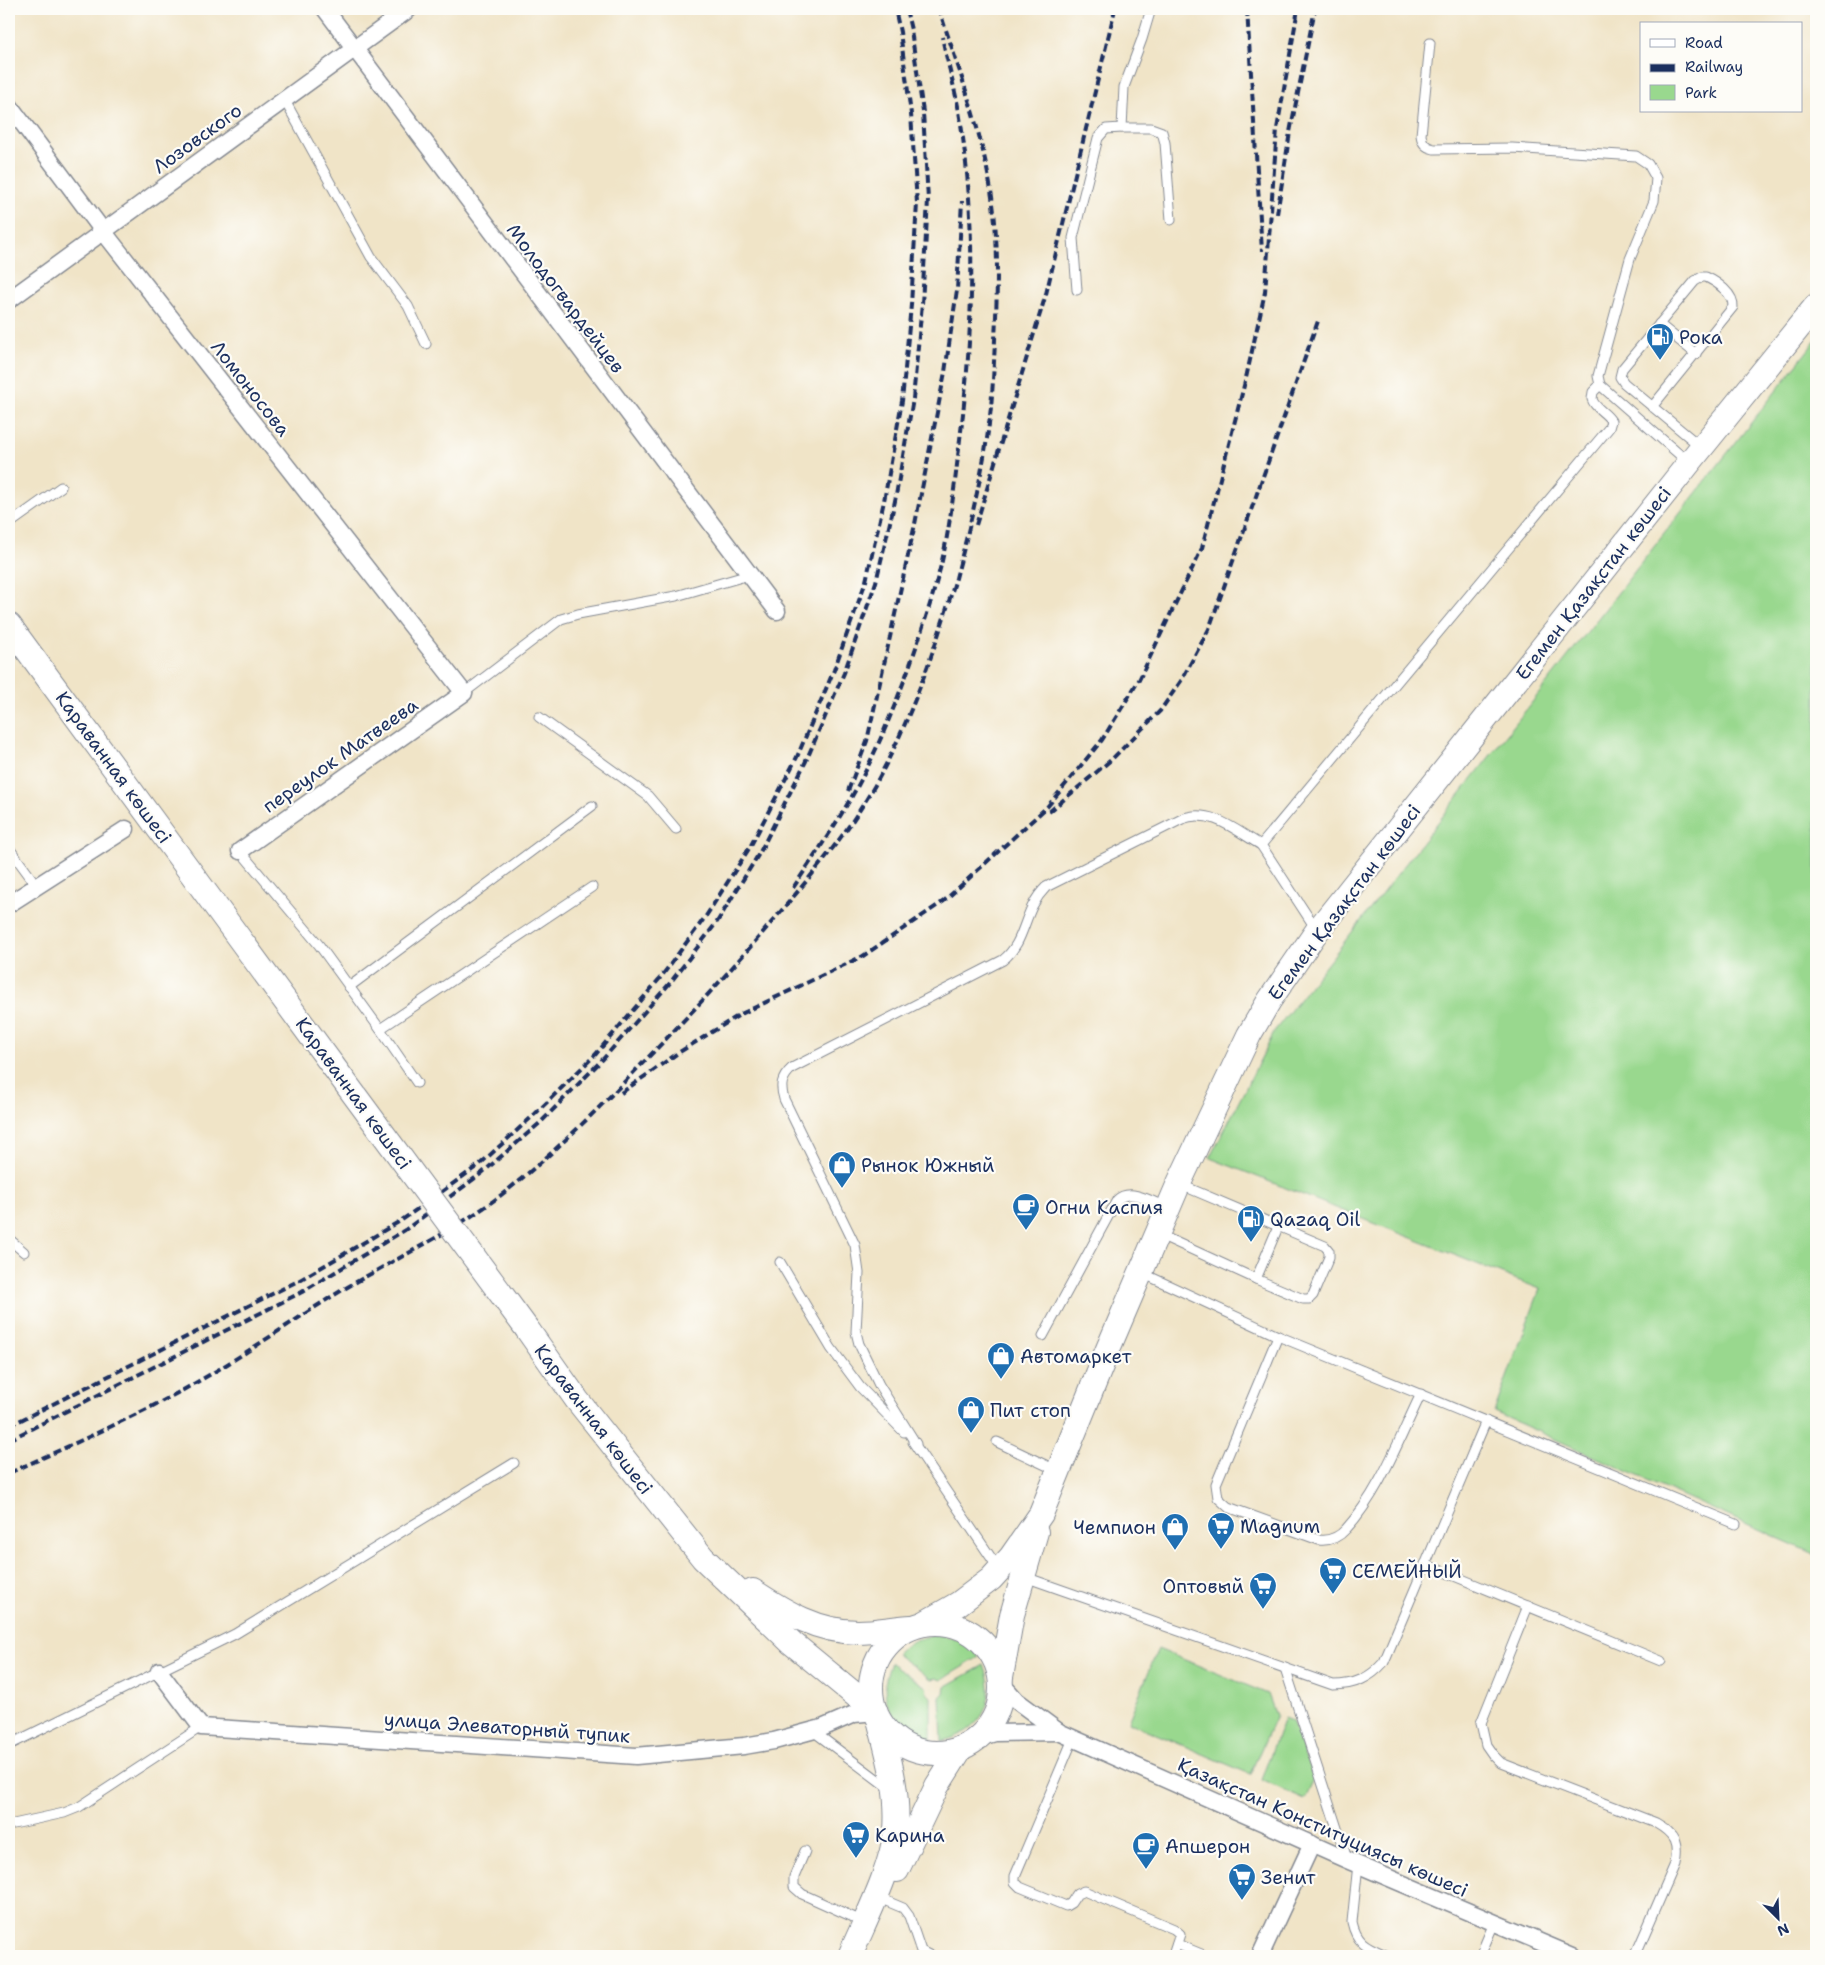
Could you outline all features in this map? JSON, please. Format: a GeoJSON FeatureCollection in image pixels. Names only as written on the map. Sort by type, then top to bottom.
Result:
{"type":"FeatureCollection","features":[{"type":"Feature","properties":{"kind":"main road","name":"Егемен Қазақстан көшесі"},"geometry":{"type":"LineString","coordinates":[[920,1625],[970,1596],[1000,1570],[1041,1514],[1179,1183],[1249,1035],[1269,1000],[1317,932],[1695,455],[1816,306]]}},
{"type":"Feature","properties":{"kind":"main road","name":"Караванная көшесі"},"geometry":{"type":"LineString","coordinates":[[9,624],[527,1329],[577,1400],[703,1558],[792,1643],[872,1704]]}},
{"type":"Feature","properties":{"kind":"main road"},"geometry":{"type":"LineString","coordinates":[[860,1956],[937,1786],[969,1743],[989,1726],[996,1711],[1012,1615],[1041,1514]]}},
{"type":"Feature","properties":{"kind":"main road","name":"Караванная көшесі"},"geometry":{"type":"LineString","coordinates":[[703,1558],[780,1608],[824,1628],[859,1632],[920,1625]]}},
{"type":"Feature","properties":{"kind":"main road"},"geometry":{"type":"LineString","coordinates":[[850,1956],[890,1860],[896,1828],[895,1793],[889,1759],[872,1704],[875,1666],[884,1649],[899,1634],[920,1625],[949,1624],[962,1628],[974,1635],[992,1654],[998,1666],[1001,1681]]}},
{"type":"Feature","properties":{"kind":"main road"},"geometry":{"type":"LineString","coordinates":[[872,1704],[893,1736],[913,1748],[937,1753],[969,1743]]}},
{"type":"Feature","properties":{"kind":"street","name":"Молодогвардейцев"},"geometry":{"type":"LineString","coordinates":[[325,9],[777,611]]}},
{"type":"Feature","properties":{"kind":"street","name":"Лозовского"},"geometry":{"type":"LineString","coordinates":[[9,300],[410,9]]}},
{"type":"Feature","properties":{"kind":"street","name":"Ломоносова"},"geometry":{"type":"LineString","coordinates":[[9,106],[103,231],[464,693]]}},
{"type":"Feature","properties":{"kind":"street","name":"переулок Матвеева"},"geometry":{"type":"LineString","coordinates":[[240,851],[464,693]]}},
{"type":"Feature","properties":{"kind":"street"},"geometry":{"type":"LineString","coordinates":[[9,904],[126,829]]}},
{"type":"Feature","properties":{"kind":"street"},"geometry":{"type":"LineString","coordinates":[[159,1671],[201,1727]]}},
{"type":"Feature","properties":{"kind":"street","name":"Қазақстан Конституциясы көшесі"},"geometry":{"type":"LineString","coordinates":[[1001,1681],[1017,1701],[1066,1736],[1494,1924],[1573,1956]]}},
{"type":"Feature","properties":{"kind":"street","name":"улица Элеваторный тупик"},"geometry":{"type":"LineString","coordinates":[[201,1727],[636,1756],[744,1746],[774,1741],[813,1730],[860,1713],[872,1704]]}},
{"type":"Feature","properties":{"kind":"street","name":"Қазақстан Конституциясы көшесі"},"geometry":{"type":"LineString","coordinates":[[969,1743],[995,1733],[1066,1736]]}},
{"type":"Feature","properties":{"kind":"street"},"geometry":{"type":"LineString","coordinates":[[1260,1956],[1312,1844]]}},
{"type":"Feature","properties":{"kind":"lane"},"geometry":{"type":"LineString","coordinates":[[1122,128],[1124,87],[1151,9]]}},
{"type":"Feature","properties":{"kind":"lane"},"geometry":{"type":"LineString","coordinates":[[1261,845],[1609,428],[1611,422],[1610,418],[1597,408],[1592,399],[1593,392],[1600,385],[1599,368],[1630,259],[1654,201],[1656,178],[1648,164],[1636,156],[1512,148],[1434,149],[1428,147],[1423,143],[1421,135],[1430,42]]}},
{"type":"Feature","properties":{"kind":"lane"},"geometry":{"type":"LineString","coordinates":[[284,99],[371,257],[408,306],[426,344]]}},
{"type":"Feature","properties":{"kind":"lane"},"geometry":{"type":"LineString","coordinates":[[1077,290],[1073,238],[1098,138],[1106,129],[1151,128],[1157,129],[1164,137],[1171,220]]}},
{"type":"Feature","properties":{"kind":"lane"},"geometry":{"type":"LineString","coordinates":[[1652,407],[1731,311],[1733,302],[1729,294],[1706,277],[1698,278],[1622,369],[1620,377],[1624,384],[1652,407],[1695,455]]}},
{"type":"Feature","properties":{"kind":"lane"},"geometry":{"type":"LineString","coordinates":[[1659,324],[1696,354]]}},
{"type":"Feature","properties":{"kind":"lane"},"geometry":{"type":"LineString","coordinates":[[1600,385],[1695,455]]}},
{"type":"Feature","properties":{"kind":"lane"},"geometry":{"type":"LineString","coordinates":[[9,524],[60,487]]}},
{"type":"Feature","properties":{"kind":"lane"},"geometry":{"type":"LineString","coordinates":[[464,693],[561,619],[578,614],[676,596],[749,575]]}},
{"type":"Feature","properties":{"kind":"lane"},"geometry":{"type":"LineString","coordinates":[[539,717],[648,796],[676,829]]}},
{"type":"Feature","properties":{"kind":"lane"},"geometry":{"type":"LineString","coordinates":[[349,987],[592,806]]}},
{"type":"Feature","properties":{"kind":"lane"},"geometry":{"type":"LineString","coordinates":[[1000,1570],[960,1513],[879,1385],[859,1344],[856,1332],[859,1273],[855,1245],[784,1099],[781,1082],[785,1074],[792,1068],[1003,960],[1015,948],[1033,903],[1046,887],[1191,815],[1208,816],[1261,845],[1317,932]]}},
{"type":"Feature","properties":{"kind":"lane"},"geometry":{"type":"LineString","coordinates":[[9,848],[38,886]]}},
{"type":"Feature","properties":{"kind":"lane"},"geometry":{"type":"LineString","coordinates":[[240,851],[319,945],[380,1029],[416,1083]]}},
{"type":"Feature","properties":{"kind":"lane"},"geometry":{"type":"LineString","coordinates":[[380,1029],[592,886]]}},
{"type":"Feature","properties":{"kind":"lane"},"geometry":{"type":"LineString","coordinates":[[1158,1234],[1303,1299],[1309,1299],[1313,1295],[1330,1254],[1328,1248],[1179,1183]]}},
{"type":"Feature","properties":{"kind":"lane"},"geometry":{"type":"LineString","coordinates":[[1043,1336],[1117,1200],[1121,1196],[1134,1195],[1169,1208]]}},
{"type":"Feature","properties":{"kind":"lane"},"geometry":{"type":"LineString","coordinates":[[1256,1279],[1278,1227]]}},
{"type":"Feature","properties":{"kind":"lane"},"geometry":{"type":"LineString","coordinates":[[9,1239],[24,1252]]}},
{"type":"Feature","properties":{"kind":"lane"},"geometry":{"type":"LineString","coordinates":[[780,1262],[837,1356],[860,1387],[916,1444]]}},
{"type":"Feature","properties":{"kind":"lane"},"geometry":{"type":"LineString","coordinates":[[1141,1273],[1278,1336],[1736,1524]]}},
{"type":"Feature","properties":{"kind":"lane"},"geometry":{"type":"LineString","coordinates":[[1278,1336],[1216,1484],[1218,1498],[1222,1504],[1318,1540],[1327,1541],[1340,1534],[1346,1529],[1370,1496],[1421,1394]]}},
{"type":"Feature","properties":{"kind":"lane"},"geometry":{"type":"LineString","coordinates":[[1023,1576],[1333,1686],[1347,1685],[1362,1680],[1374,1673],[1384,1662],[1486,1421]]}},
{"type":"Feature","properties":{"kind":"lane"},"geometry":{"type":"LineString","coordinates":[[998,1442],[1058,1471]]}},
{"type":"Feature","properties":{"kind":"lane"},"geometry":{"type":"LineString","coordinates":[[9,1746],[234,1634],[514,1464]]}},
{"type":"Feature","properties":{"kind":"lane"},"geometry":{"type":"LineString","coordinates":[[1425,1564],[1661,1662]]}},
{"type":"Feature","properties":{"kind":"lane"},"geometry":{"type":"LineString","coordinates":[[1528,1606],[1481,1723],[1486,1745],[1492,1755],[1501,1762],[1656,1823],[1675,1838],[1677,1851],[1675,1864],[1635,1956]]}},
{"type":"Feature","properties":{"kind":"lane"},"geometry":{"type":"LineString","coordinates":[[1285,1668],[1352,1862],[1352,1922],[1356,1938],[1388,1956]]}},
{"type":"Feature","properties":{"kind":"lane"},"geometry":{"type":"LineString","coordinates":[[9,1825],[64,1813],[79,1807],[201,1727]]}},
{"type":"Feature","properties":{"kind":"lane"},"geometry":{"type":"LineString","coordinates":[[813,1730],[895,1793]]}},
{"type":"Feature","properties":{"kind":"lane"},"geometry":{"type":"LineString","coordinates":[[1066,1736],[1015,1876],[1015,1882],[1020,1887],[1066,1906],[1071,1903],[1080,1891],[1088,1893],[1177,1930],[1180,1934],[1175,1948],[1206,1956]]}},
{"type":"Feature","properties":{"kind":"lane"},"geometry":{"type":"LineString","coordinates":[[805,1851],[794,1877],[794,1888],[802,1894],[864,1922]]}},
{"type":"Feature","properties":{"kind":"lane"},"geometry":{"type":"LineString","coordinates":[[884,1900],[903,1908],[909,1916],[921,1951],[931,1956]]}},
{"type":"Feature","properties":{"kind":"lane"},"geometry":{"type":"LineString","coordinates":[[1480,1956],[1494,1924]]}},
{"type":"Feature","properties":{"kind":"green space"},"geometry":{"type":"Polygon","coordinates":[[[1816,340],[1816,1555],[1494,1412],[1540,1289],[1210,1158],[1276,1029],[1816,340]]]}},
{"type":"Feature","properties":{"kind":"green space"},"geometry":{"type":"Polygon","coordinates":[[[940,1635],[962,1642],[979,1657],[941,1680],[931,1679],[896,1654],[916,1640],[940,1635]]]}},
{"type":"Feature","properties":{"kind":"green space"},"geometry":{"type":"Polygon","coordinates":[[[1158,1649],[1268,1694],[1276,1716],[1250,1774],[1128,1722],[1158,1649]]]}},
{"type":"Feature","properties":{"kind":"green space"},"geometry":{"type":"Polygon","coordinates":[[[891,1663],[926,1687],[927,1693],[931,1697],[931,1740],[906,1730],[897,1722],[891,1712],[885,1689],[891,1663]]]}},
{"type":"Feature","properties":{"kind":"green space"},"geometry":{"type":"Polygon","coordinates":[[[984,1665],[989,1691],[983,1714],[967,1731],[942,1741],[940,1697],[944,1693],[945,1687],[984,1665]]]}},
{"type":"Feature","properties":{"kind":"green space"},"geometry":{"type":"Polygon","coordinates":[[[1284,1718],[1292,1721],[1314,1780],[1305,1799],[1261,1780],[1284,1718]]]}},
{"type":"Feature","properties":{"kind":"railway"},"geometry":{"type":"LineString","coordinates":[[9,1426],[298,1281],[402,1220],[479,1165],[535,1114],[596,1054],[661,977],[706,916],[750,847],[797,757],[834,670],[866,581],[884,501],[902,401],[911,305],[917,203],[911,114],[895,9]]}},
{"type":"Feature","properties":{"kind":"railway"},"geometry":{"type":"LineString","coordinates":[[9,1440],[302,1292],[405,1230],[482,1173],[541,1122],[603,1059],[670,983],[717,922],[760,852],[806,761],[844,673],[876,582],[895,501],[913,399],[922,304],[928,200],[923,112],[911,30],[906,9]]}},
{"type":"Feature","properties":{"kind":"railway"},"geometry":{"type":"LineString","coordinates":[[9,1473],[125,1420],[210,1375],[331,1297],[464,1221],[505,1192],[587,1120],[697,1007],[805,883],[863,806],[900,735],[940,631],[972,515],[985,450],[991,407],[997,272],[993,204],[984,154],[963,81],[939,9]]}},
{"type":"Feature","properties":{"kind":"railway"},"geometry":{"type":"LineString","coordinates":[[976,525],[1046,294],[1115,9]]}},
{"type":"Feature","properties":{"kind":"railway"},"geometry":{"type":"LineString","coordinates":[[1247,9],[1262,251]]}},
{"type":"Feature","properties":{"kind":"railway"},"geometry":{"type":"LineString","coordinates":[[621,1093],[678,1053],[741,1014],[863,956],[944,901],[1047,807],[1102,740],[1139,680],[1202,548],[1246,378],[1265,292],[1277,129],[1298,9]]}},
{"type":"Feature","properties":{"kind":"railway"},"geometry":{"type":"LineString","coordinates":[[1277,214],[1290,132],[1315,9]]}},
{"type":"Feature","properties":{"kind":"railway"},"geometry":{"type":"LineString","coordinates":[[793,888],[851,798],[879,743],[918,641],[941,565],[948,530],[956,476],[969,349],[971,236],[966,161],[961,124],[942,37]]}},
{"type":"Feature","properties":{"kind":"railway"},"geometry":{"type":"LineString","coordinates":[[848,791],[867,741],[915,524],[945,372],[957,290],[962,201]]}},
{"type":"Feature","properties":{"kind":"railway"},"geometry":{"type":"LineString","coordinates":[[1049,812],[1111,760],[1160,711],[1181,681],[1209,629],[1318,321]]}},
{"type":"Feature","properties":{"kind":"place","name":"Рока"},"geometry":{"type":"Point","coordinates":[1660,361]}},
{"type":"Feature","properties":{"kind":"place","name":"Рынок Южный"},"geometry":{"type":"Point","coordinates":[842,1189]}},
{"type":"Feature","properties":{"kind":"place","name":"Огни Каспия"},"geometry":{"type":"Point","coordinates":[1026,1231]}},
{"type":"Feature","properties":{"kind":"place","name":"Qazaq Oil"},"geometry":{"type":"Point","coordinates":[1251,1243]}},
{"type":"Feature","properties":{"kind":"place","name":"Автомаркет"},"geometry":{"type":"Point","coordinates":[1001,1380]}},
{"type":"Feature","properties":{"kind":"place","name":"Пит стоп"},"geometry":{"type":"Point","coordinates":[971,1434]}},
{"type":"Feature","properties":{"kind":"place","name":"Magnum"},"geometry":{"type":"Point","coordinates":[1221,1550]}},
{"type":"Feature","properties":{"kind":"place","name":"Чемпион"},"geometry":{"type":"Point","coordinates":[1175,1551]}},
{"type":"Feature","properties":{"kind":"place","name":"СЕМЕЙНЫЙ"},"geometry":{"type":"Point","coordinates":[1333,1595]}},
{"type":"Feature","properties":{"kind":"place","name":"Оптовый"},"geometry":{"type":"Point","coordinates":[1263,1610]}},
{"type":"Feature","properties":{"kind":"place","name":"Карина"},"geometry":{"type":"Point","coordinates":[856,1859]}},
{"type":"Feature","properties":{"kind":"place","name":"Апшерон"},"geometry":{"type":"Point","coordinates":[1146,1870]}},
{"type":"Feature","properties":{"kind":"place","name":"Зенит"},"geometry":{"type":"Point","coordinates":[1242,1901]}}]}
